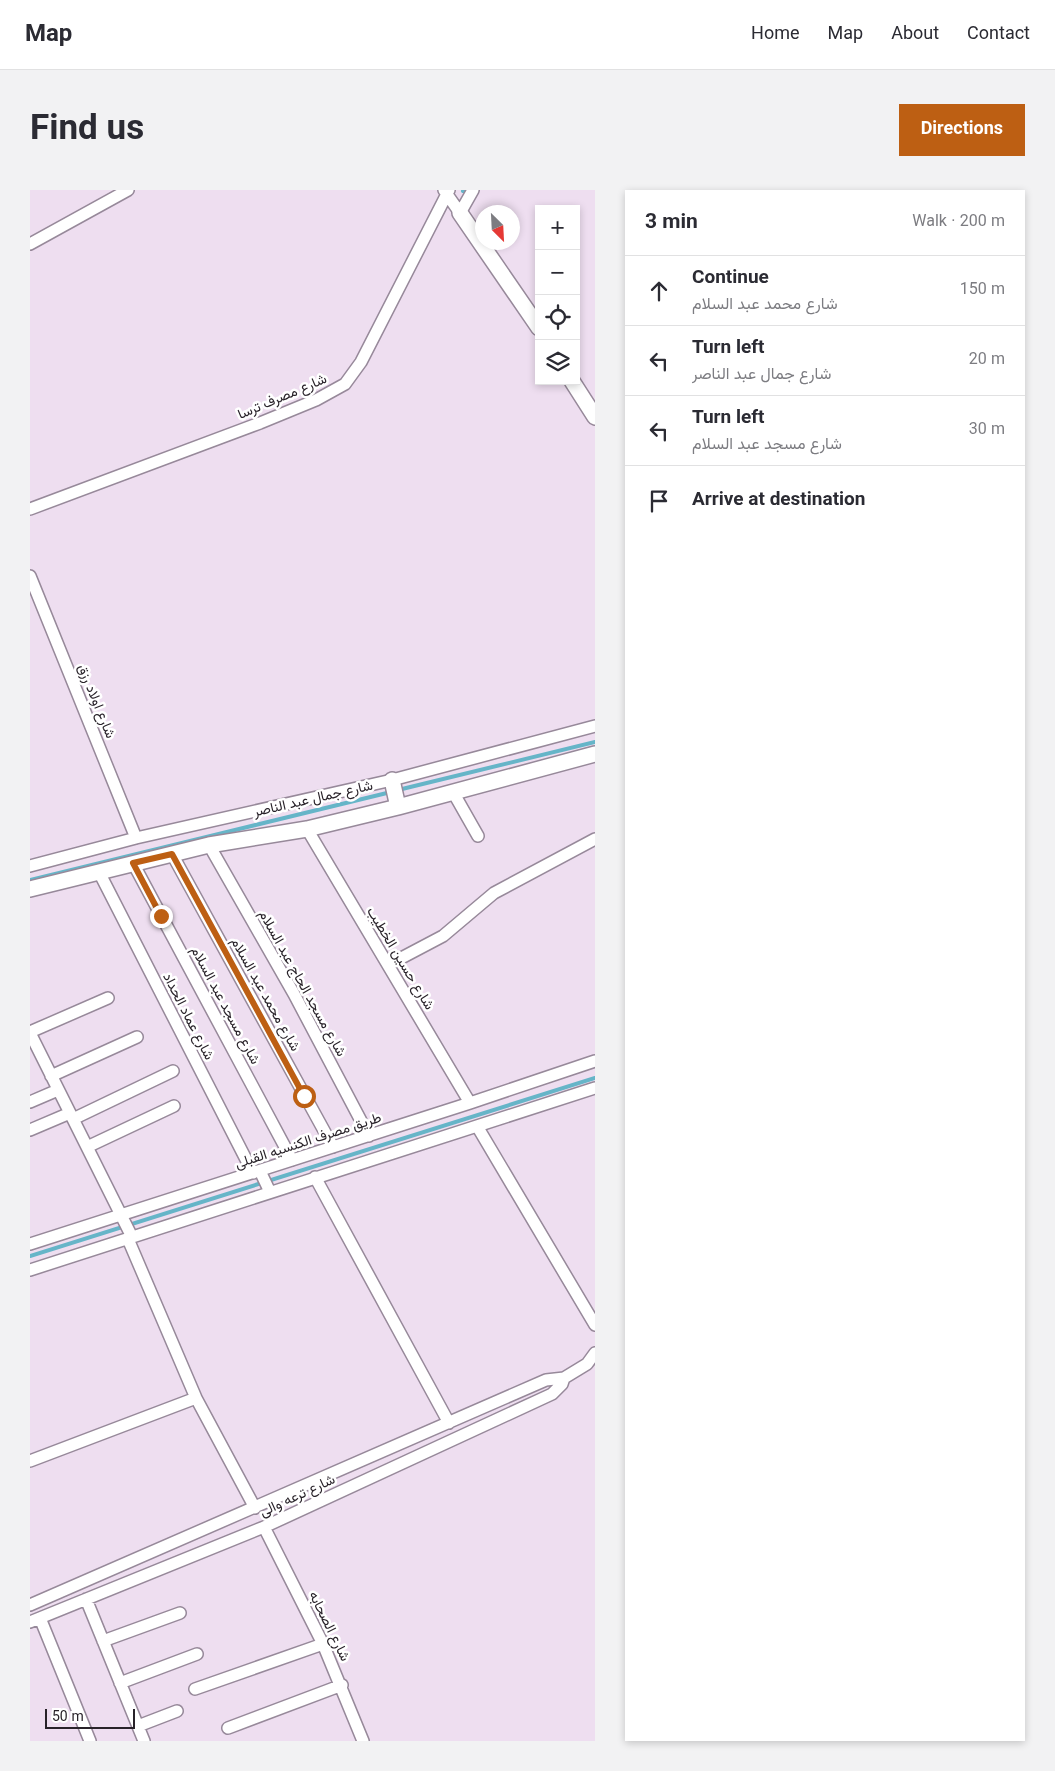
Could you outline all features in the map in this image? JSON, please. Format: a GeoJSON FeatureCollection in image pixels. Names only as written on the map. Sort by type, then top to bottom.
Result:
{"type":"FeatureCollection","features":[{"type":"Feature","properties":{"kind":"street"},"geometry":{"type":"LineString","coordinates":[[30,244],[128,190]]}},
{"type":"Feature","properties":{"kind":"street"},"geometry":{"type":"LineString","coordinates":[[460,213],[473,190]]}},
{"type":"Feature","properties":{"kind":"street"},"geometry":{"type":"LineString","coordinates":[[447,192],[535,322]]}},
{"type":"Feature","properties":{"kind":"street","name":"شارع مصرف ترسا"},"geometry":{"type":"LineString","coordinates":[[30,509],[260,424],[316,400],[344,384],[361,362],[447,192]]}},
{"type":"Feature","properties":{"kind":"street"},"geometry":{"type":"LineString","coordinates":[[575,385],[594,412]]}},
{"type":"Feature","properties":{"kind":"street","name":"شارع اولاد رزق"},"geometry":{"type":"LineString","coordinates":[[30,576],[136,838]]}},
{"type":"Feature","properties":{"kind":"street","name":"شارع جمال عبد الناصر"},"geometry":{"type":"LineString","coordinates":[[30,866],[136,838],[393,783],[595,726]]}},
{"type":"Feature","properties":{"kind":"street","name":"شارع جمال عبد الناصر"},"geometry":{"type":"LineString","coordinates":[[30,889],[209,845],[307,829],[595,754]]}},
{"type":"Feature","properties":{"kind":"street"},"geometry":{"type":"LineString","coordinates":[[393,783],[398,805]]}},
{"type":"Feature","properties":{"kind":"street"},"geometry":{"type":"LineString","coordinates":[[453,792],[478,836]]}},
{"type":"Feature","properties":{"kind":"street","name":"شارع حسين الخطيب"},"geometry":{"type":"LineString","coordinates":[[307,829],[470,1104]]}},
{"type":"Feature","properties":{"kind":"street"},"geometry":{"type":"LineString","coordinates":[[388,965],[443,936],[494,893],[595,839]]}},
{"type":"Feature","properties":{"kind":"street","name":"شارع مسجد الحاج عبد السلام"},"geometry":{"type":"LineString","coordinates":[[209,845],[294,994],[369,1136]]}},
{"type":"Feature","properties":{"kind":"street","name":"شارع محمد عبد السلام"},"geometry":{"type":"LineString","coordinates":[[172,854],[333,1147]]}},
{"type":"Feature","properties":{"kind":"street","name":"شارع مسجد عبد السلام"},"geometry":{"type":"LineString","coordinates":[[133,863],[292,1160]]}},
{"type":"Feature","properties":{"kind":"street","name":"شارع عماد الحداد"},"geometry":{"type":"LineString","coordinates":[[99,872],[256,1172],[270,1192]]}},
{"type":"Feature","properties":{"kind":"street"},"geometry":{"type":"LineString","coordinates":[[108,998],[30,1033],[121,1216],[196,1398],[254,1508]]}},
{"type":"Feature","properties":{"kind":"street"},"geometry":{"type":"LineString","coordinates":[[52,1076],[137,1037]]}},
{"type":"Feature","properties":{"kind":"street","name":"طريق مصرف الكنسيه القبلى"},"geometry":{"type":"LineString","coordinates":[[30,1244],[470,1104],[595,1061]]}},
{"type":"Feature","properties":{"kind":"street"},"geometry":{"type":"LineString","coordinates":[[30,1130],[71,1116],[173,1071]]}},
{"type":"Feature","properties":{"kind":"street"},"geometry":{"type":"LineString","coordinates":[[30,1270],[595,1088]]}},
{"type":"Feature","properties":{"kind":"street"},"geometry":{"type":"LineString","coordinates":[[30,1102],[58,1090]]}},
{"type":"Feature","properties":{"kind":"street"},"geometry":{"type":"LineString","coordinates":[[87,1147],[174,1106]]}},
{"type":"Feature","properties":{"kind":"street"},"geometry":{"type":"LineString","coordinates":[[477,1126],[595,1325]]}},
{"type":"Feature","properties":{"kind":"street"},"geometry":{"type":"LineString","coordinates":[[315,1177],[449,1424]]}},
{"type":"Feature","properties":{"kind":"street","name":"شارع ترعه والى"},"geometry":{"type":"LineString","coordinates":[[30,1605],[449,1424],[546,1380],[564,1378],[586,1364],[595,1353]]}},
{"type":"Feature","properties":{"kind":"street","name":"شارع ترعه والى"},"geometry":{"type":"LineString","coordinates":[[35,1620],[264,1527],[552,1394],[562,1384],[564,1378]]}},
{"type":"Feature","properties":{"kind":"street"},"geometry":{"type":"LineString","coordinates":[[30,1461],[196,1398]]}},
{"type":"Feature","properties":{"kind":"street","name":"شارع الصحابه"},"geometry":{"type":"LineString","coordinates":[[264,1527],[342,1685],[363,1741]]}},
{"type":"Feature","properties":{"kind":"street"},"geometry":{"type":"LineString","coordinates":[[201,1531],[210,1549]]}},
{"type":"Feature","properties":{"kind":"street"},"geometry":{"type":"LineString","coordinates":[[86,1599],[144,1741]]}},
{"type":"Feature","properties":{"kind":"street"},"geometry":{"type":"LineString","coordinates":[[103,1641],[180,1613]]}},
{"type":"Feature","properties":{"kind":"street"},"geometry":{"type":"LineString","coordinates":[[35,1620],[90,1741]]}},
{"type":"Feature","properties":{"kind":"street"},"geometry":{"type":"LineString","coordinates":[[195,1688],[323,1644]]}},
{"type":"Feature","properties":{"kind":"street"},"geometry":{"type":"LineString","coordinates":[[120,1684],[197,1654]]}},
{"type":"Feature","properties":{"kind":"street"},"geometry":{"type":"LineString","coordinates":[[228,1728],[342,1685]]}},
{"type":"Feature","properties":{"kind":"street"},"geometry":{"type":"LineString","coordinates":[[138,1726],[177,1710]]}},
{"type":"Feature","properties":{"kind":"waterway"},"geometry":{"type":"LineString","coordinates":[[398,790],[595,742]]}},
{"type":"Feature","properties":{"kind":"waterway"},"geometry":{"type":"LineString","coordinates":[[30,880],[391,792]]}},
{"type":"Feature","properties":{"kind":"waterway"},"geometry":{"type":"LineString","coordinates":[[30,1256],[595,1078]]}},
{"type":"Feature","properties":{"kind":"route"},"geometry":{"type":"LineString","coordinates":[[161,916],[133,863],[172,854],[304,1096]]}}]}
